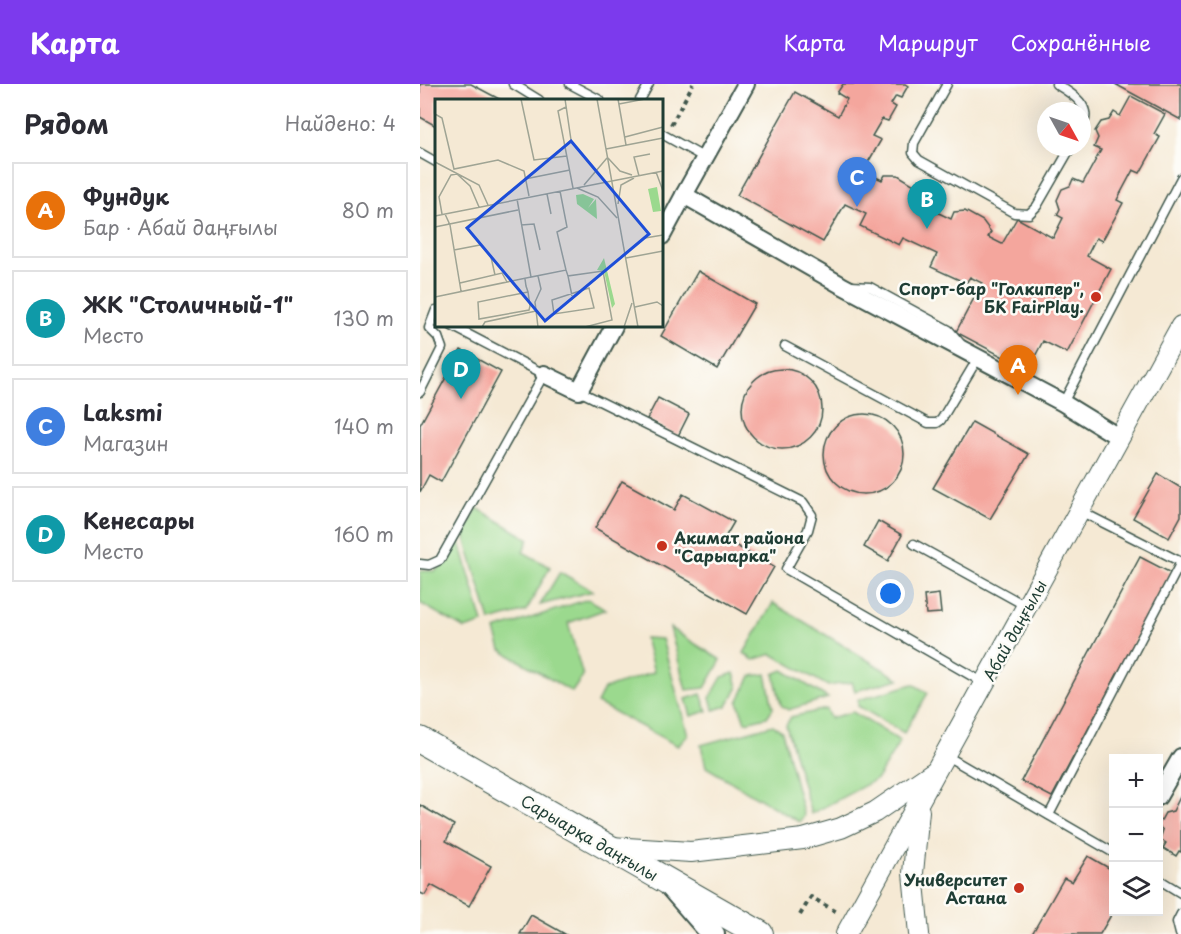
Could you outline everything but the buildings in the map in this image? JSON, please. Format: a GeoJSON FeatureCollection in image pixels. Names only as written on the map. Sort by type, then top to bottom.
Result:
{"type":"FeatureCollection","features":[{"type":"Feature","properties":{"kind":"main road","name":"Сарыарқа даңғылы"},"geometry":{"type":"LineString","coordinates":[[420,740],[760,934]]}},
{"type":"Feature","properties":{"kind":"main road"},"geometry":{"type":"LineString","coordinates":[[667,881],[713,934]]}},
{"type":"Feature","properties":{"kind":"street"},"geometry":{"type":"LineString","coordinates":[[663,233],[746,84]]}},
{"type":"Feature","properties":{"kind":"street"},"geometry":{"type":"LineString","coordinates":[[684,195],[841,285],[1063,403],[1120,438]]}},
{"type":"Feature","properties":{"kind":"street","name":"Абай даңғылы"},"geometry":{"type":"LineString","coordinates":[[846,934],[1181,326]]}},
{"type":"Feature","properties":{"kind":"street"},"geometry":{"type":"LineString","coordinates":[[544,374],[579,391],[613,327]]}},
{"type":"Feature","properties":{"kind":"street"},"geometry":{"type":"LineString","coordinates":[[1163,788],[1181,756]]}},
{"type":"Feature","properties":{"kind":"street"},"geometry":{"type":"LineString","coordinates":[[606,846],[691,852],[803,839],[842,828],[875,812],[941,762]]}},
{"type":"Feature","properties":{"kind":"street"},"geometry":{"type":"LineString","coordinates":[[919,934],[913,873],[921,798]]}},
{"type":"Feature","properties":{"kind":"lane"},"geometry":{"type":"LineString","coordinates":[[513,84],[537,99]]}},
{"type":"Feature","properties":{"kind":"lane"},"geometry":{"type":"LineString","coordinates":[[570,84],[598,99]]}},
{"type":"Feature","properties":{"kind":"lane"},"geometry":{"type":"LineString","coordinates":[[641,99],[649,84]]}},
{"type":"Feature","properties":{"kind":"lane"},"geometry":{"type":"LineString","coordinates":[[946,84],[914,142],[913,153],[920,160],[1014,213],[1029,214],[1037,206],[1066,156]]}},
{"type":"Feature","properties":{"kind":"lane"},"geometry":{"type":"LineString","coordinates":[[1056,84],[1077,97],[1080,102]]}},
{"type":"Feature","properties":{"kind":"lane"},"geometry":{"type":"LineString","coordinates":[[663,135],[705,158]]}},
{"type":"Feature","properties":{"kind":"lane"},"geometry":{"type":"LineString","coordinates":[[420,153],[435,161]]}},
{"type":"Feature","properties":{"kind":"lane"},"geometry":{"type":"LineString","coordinates":[[1063,403],[1181,178]]}},
{"type":"Feature","properties":{"kind":"lane"},"geometry":{"type":"LineString","coordinates":[[420,392],[442,348],[438,337],[429,328],[435,316]]}},
{"type":"Feature","properties":{"kind":"lane"},"geometry":{"type":"LineString","coordinates":[[420,564],[429,565],[440,560],[544,374],[454,327]]}},
{"type":"Feature","properties":{"kind":"lane"},"geometry":{"type":"LineString","coordinates":[[785,346],[928,423],[937,423],[941,420],[973,355]]}},
{"type":"Feature","properties":{"kind":"lane"},"geometry":{"type":"LineString","coordinates":[[579,391],[803,502],[812,515],[808,530],[786,569],[984,684]]}},
{"type":"Feature","properties":{"kind":"lane"},"geometry":{"type":"LineString","coordinates":[[1049,814],[1181,562],[1079,511]]}},
{"type":"Feature","properties":{"kind":"lane"},"geometry":{"type":"LineString","coordinates":[[914,544],[1027,606]]}},
{"type":"Feature","properties":{"kind":"lane"},"geometry":{"type":"LineString","coordinates":[[941,762],[1049,814],[1109,851]]}},
{"type":"Feature","properties":{"kind":"lane"},"geometry":{"type":"LineString","coordinates":[[1163,882],[1181,893]]}},
{"type":"Feature","properties":{"kind":"lane"},"geometry":{"type":"LineString","coordinates":[[1180,934],[1177,922],[1181,914]]}},
{"type":"Feature","properties":{"kind":"path"},"geometry":{"type":"LineString","coordinates":[[663,135],[693,84]]}},
{"type":"Feature","properties":{"kind":"path"},"geometry":{"type":"LineString","coordinates":[[800,915],[811,897],[837,912]]}},
{"type":"Feature","properties":{"kind":"green space"},"geometry":{"type":"Polygon","coordinates":[[[477,508],[529,539],[523,552],[550,567],[526,611],[490,621],[464,535],[477,508]]]}},
{"type":"Feature","properties":{"kind":"green space"},"geometry":{"type":"Polygon","coordinates":[[[459,539],[483,623],[465,629],[420,603],[420,571],[435,571],[448,560],[459,539]]]}},
{"type":"Feature","properties":{"kind":"green space"},"geometry":{"type":"Polygon","coordinates":[[[560,572],[593,591],[540,605],[560,572]]]}},
{"type":"Feature","properties":{"kind":"green space"},"geometry":{"type":"Polygon","coordinates":[[[588,599],[606,609],[568,623],[583,676],[572,692],[501,650],[495,630],[588,599]]]}},
{"type":"Feature","properties":{"kind":"green space"},"geometry":{"type":"Polygon","coordinates":[[[773,603],[899,679],[855,691],[852,682],[828,686],[772,654],[753,660],[744,653],[773,603]]]}},
{"type":"Feature","properties":{"kind":"green space"},"geometry":{"type":"Polygon","coordinates":[[[670,628],[721,660],[705,688],[686,690],[670,628]]]}},
{"type":"Feature","properties":{"kind":"green space"},"geometry":{"type":"Polygon","coordinates":[[[645,638],[662,639],[688,735],[678,746],[597,703],[604,689],[654,672],[645,638]]]}},
{"type":"Feature","properties":{"kind":"green space"},"geometry":{"type":"Polygon","coordinates":[[[783,670],[828,698],[788,710],[781,705],[774,674],[783,670]]]}},
{"type":"Feature","properties":{"kind":"green space"},"geometry":{"type":"Polygon","coordinates":[[[734,673],[738,687],[727,706],[714,710],[710,698],[722,677],[734,673]]]}},
{"type":"Feature","properties":{"kind":"green space"},"geometry":{"type":"Polygon","coordinates":[[[766,674],[773,708],[767,717],[745,722],[738,702],[751,676],[766,674]]]}},
{"type":"Feature","properties":{"kind":"green space"},"geometry":{"type":"Polygon","coordinates":[[[913,684],[928,693],[904,733],[858,706],[858,700],[913,684]]]}},
{"type":"Feature","properties":{"kind":"green space"},"geometry":{"type":"Polygon","coordinates":[[[701,694],[707,711],[691,716],[686,699],[701,694]]]}},
{"type":"Feature","properties":{"kind":"green space"},"geometry":{"type":"Polygon","coordinates":[[[826,709],[830,718],[853,712],[900,741],[877,779],[811,814],[786,725],[791,717],[826,709]]]}},
{"type":"Feature","properties":{"kind":"green space"},"geometry":{"type":"Polygon","coordinates":[[[773,725],[782,731],[804,816],[799,822],[706,767],[701,745],[773,725]]]}},
{"type":"Feature","properties":{"kind":"place","name":"Laksmi"},"geometry":{"type":"Point","coordinates":[857,207]}},
{"type":"Feature","properties":{"kind":"place","name":"ЖК \"Столичный-1\""},"geometry":{"type":"Point","coordinates":[927,229]}},
{"type":"Feature","properties":{"kind":"place","name":"Спорт-бар \"Голкипер\", БК FairPlay."},"geometry":{"type":"Point","coordinates":[1096,297]}},
{"type":"Feature","properties":{"kind":"place","name":"Фундук"},"geometry":{"type":"Point","coordinates":[1018,395]}},
{"type":"Feature","properties":{"kind":"place","name":"Кенесары"},"geometry":{"type":"Point","coordinates":[461,399]}},
{"type":"Feature","properties":{"kind":"place","name":"Акимат района \"Сарыарка\""},"geometry":{"type":"Point","coordinates":[662,546]}},
{"type":"Feature","properties":{"kind":"place","name":"Университет Астана"},"geometry":{"type":"Point","coordinates":[1019,888]}}]}
